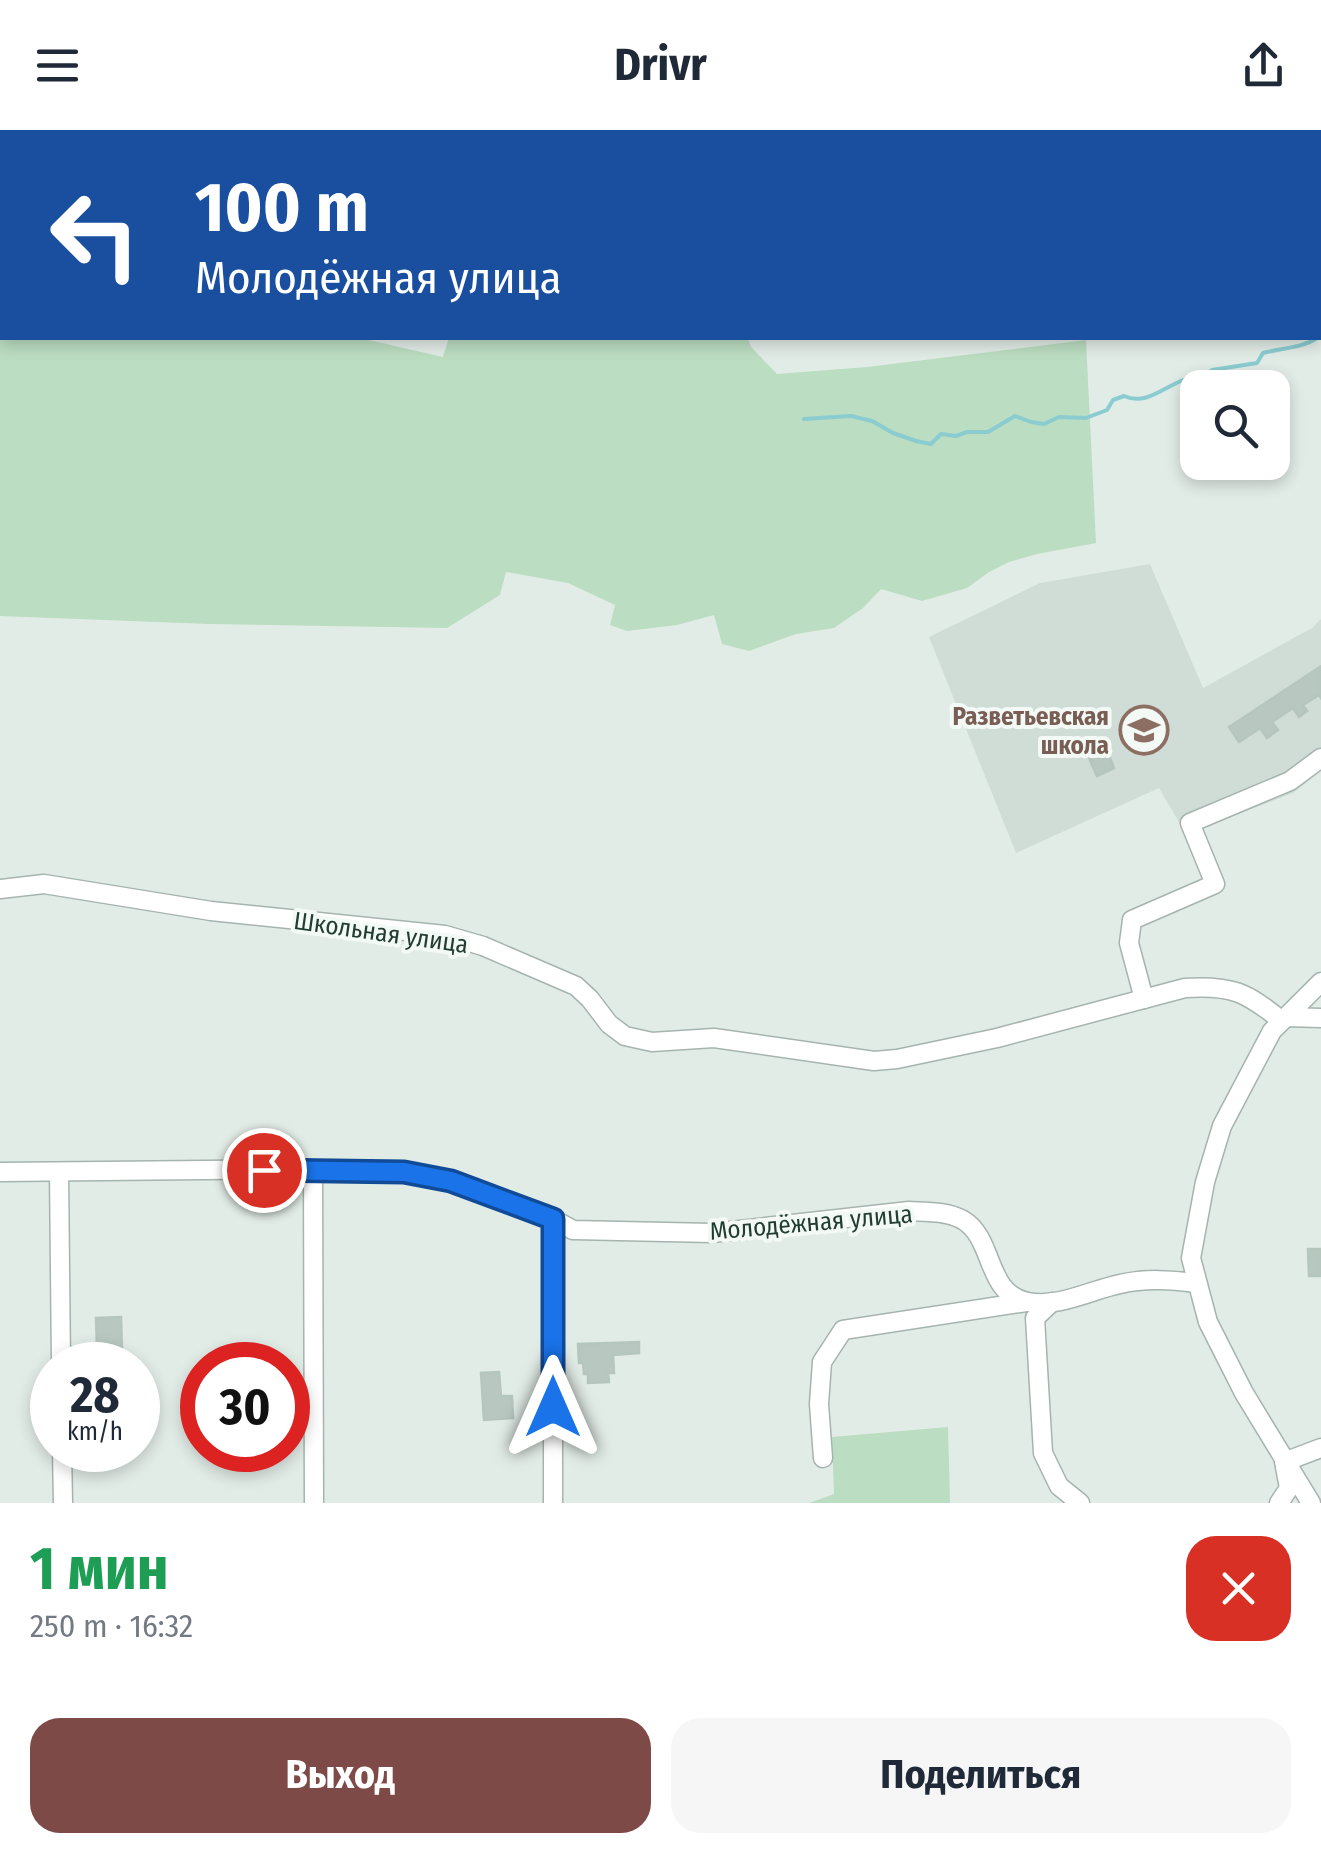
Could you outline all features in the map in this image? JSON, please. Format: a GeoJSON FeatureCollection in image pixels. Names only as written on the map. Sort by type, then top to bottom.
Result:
{"type":"FeatureCollection","features":[{"type":"Feature","properties":{"kind":"street"},"geometry":{"type":"LineString","coordinates":[[1144,999],[1129,943],[1132,920],[1214,884],[1190,823],[1290,781],[1321,758]]}},
{"type":"Feature","properties":{"kind":"street","name":"Школьная улица"},"geometry":{"type":"LineString","coordinates":[[0,889],[44,884],[212,910],[445,935],[483,946],[576,986],[609,1024],[625,1036],[652,1042],[714,1038],[874,1061],[898,1059],[997,1038],[1186,988],[1212,986],[1239,991],[1284,1019]]}},
{"type":"Feature","properties":{"kind":"street"},"geometry":{"type":"LineString","coordinates":[[1310,1503],[1244,1392],[1208,1322],[1191,1258],[1204,1182],[1222,1126],[1272,1031],[1321,982]]}},
{"type":"Feature","properties":{"kind":"street"},"geometry":{"type":"LineString","coordinates":[[1284,1019],[1321,1018]]}},
{"type":"Feature","properties":{"kind":"street"},"geometry":{"type":"LineString","coordinates":[[313,1170],[314,1503]]}},
{"type":"Feature","properties":{"kind":"street","name":"Молодёжная улица"},"geometry":{"type":"LineString","coordinates":[[0,1172],[404,1172],[451,1181],[573,1230],[712,1233],[910,1211],[938,1213],[962,1220],[976,1232],[995,1276],[1008,1294],[1028,1302]]}},
{"type":"Feature","properties":{"kind":"street"},"geometry":{"type":"LineString","coordinates":[[58,1172],[61,1342]]}},
{"type":"Feature","properties":{"kind":"street"},"geometry":{"type":"LineString","coordinates":[[553,1219],[554,1503]]}},
{"type":"Feature","properties":{"kind":"street"},"geometry":{"type":"LineString","coordinates":[[824,1458],[819,1404],[822,1362],[843,1330],[1028,1302],[1052,1302],[1123,1283],[1162,1279],[1198,1283]]}},
{"type":"Feature","properties":{"kind":"street"},"geometry":{"type":"LineString","coordinates":[[1052,1302],[1034,1318],[1043,1453],[1059,1486],[1080,1503]]}},
{"type":"Feature","properties":{"kind":"street"},"geometry":{"type":"LineString","coordinates":[[1284,1462],[1321,1448]]}},
{"type":"Feature","properties":{"kind":"street"},"geometry":{"type":"LineString","coordinates":[[1279,1503],[1289,1488],[1284,1462]]}},
{"type":"Feature","properties":{"kind":"street"},"geometry":{"type":"LineString","coordinates":[[62,1472],[63,1503]]}},
{"type":"Feature","properties":{"kind":"shaded area","name":"Разветьевская школа"},"geometry":{"type":"Polygon","coordinates":[[[1150,564],[1203,688],[1312,628],[1321,619],[1321,771],[1293,793],[1186,834],[1159,788],[1016,853],[929,637],[1040,583],[1150,564]]]}},
{"type":"Feature","properties":{"kind":"green space"},"geometry":{"type":"Polygon","coordinates":[[[0,340],[369,340],[443,357],[448,340],[749,340],[777,374],[1086,340],[1096,543],[1009,562],[967,588],[922,601],[881,589],[863,608],[834,628],[796,634],[749,651],[722,644],[714,615],[677,625],[627,631],[610,625],[615,605],[568,583],[506,572],[500,595],[447,628],[0,616],[0,340]]]}},
{"type":"Feature","properties":{"kind":"green space"},"geometry":{"type":"Polygon","coordinates":[[[948,1427],[950,1503],[809,1503],[834,1494],[832,1437],[948,1427]]]}},
{"type":"Feature","properties":{"kind":"building"},"geometry":{"type":"Polygon","coordinates":[[[1320,667],[1321,698],[1319,695],[1303,705],[1307,711],[1299,717],[1293,708],[1272,722],[1278,730],[1267,738],[1260,728],[1239,742],[1229,727],[1320,667]]]}},
{"type":"Feature","properties":{"kind":"building"},"geometry":{"type":"Polygon","coordinates":[[[1107,750],[1114,768],[1097,776],[1089,758],[1107,750]]]}},
{"type":"Feature","properties":{"kind":"building"},"geometry":{"type":"Polygon","coordinates":[[[1308,1249],[1321,1249],[1321,1276],[1309,1276],[1308,1249]]]}},
{"type":"Feature","properties":{"kind":"building"},"geometry":{"type":"Polygon","coordinates":[[[121,1317],[122,1342],[97,1342],[96,1318],[121,1317]]]}},
{"type":"Feature","properties":{"kind":"building"},"geometry":{"type":"Polygon","coordinates":[[[639,1342],[639,1353],[613,1355],[614,1373],[608,1373],[609,1382],[588,1383],[588,1374],[584,1374],[583,1363],[579,1363],[578,1344],[639,1342]]]}},
{"type":"Feature","properties":{"kind":"building"},"geometry":{"type":"Polygon","coordinates":[[[499,1372],[501,1396],[512,1396],[513,1418],[484,1420],[481,1373],[499,1372]]]}},
{"type":"Feature","properties":{"kind":"waterway"},"geometry":{"type":"LineString","coordinates":[[804,419],[851,416],[931,444],[941,434],[988,432],[1015,416],[1044,424],[1059,417],[1086,418],[1107,410],[1113,400],[1124,396],[1145,398],[1183,380],[1203,378],[1212,370],[1257,363],[1263,353],[1313,340]]}},
{"type":"Feature","properties":{"kind":"place","name":"Разветьевская школа"},"geometry":{"type":"Point","coordinates":[1144,730]}},
{"type":"Feature","properties":{"kind":"route"},"geometry":{"type":"LineString","coordinates":[[264,1170],[404,1172],[451,1181],[553,1219],[553,1407]]}}]}
